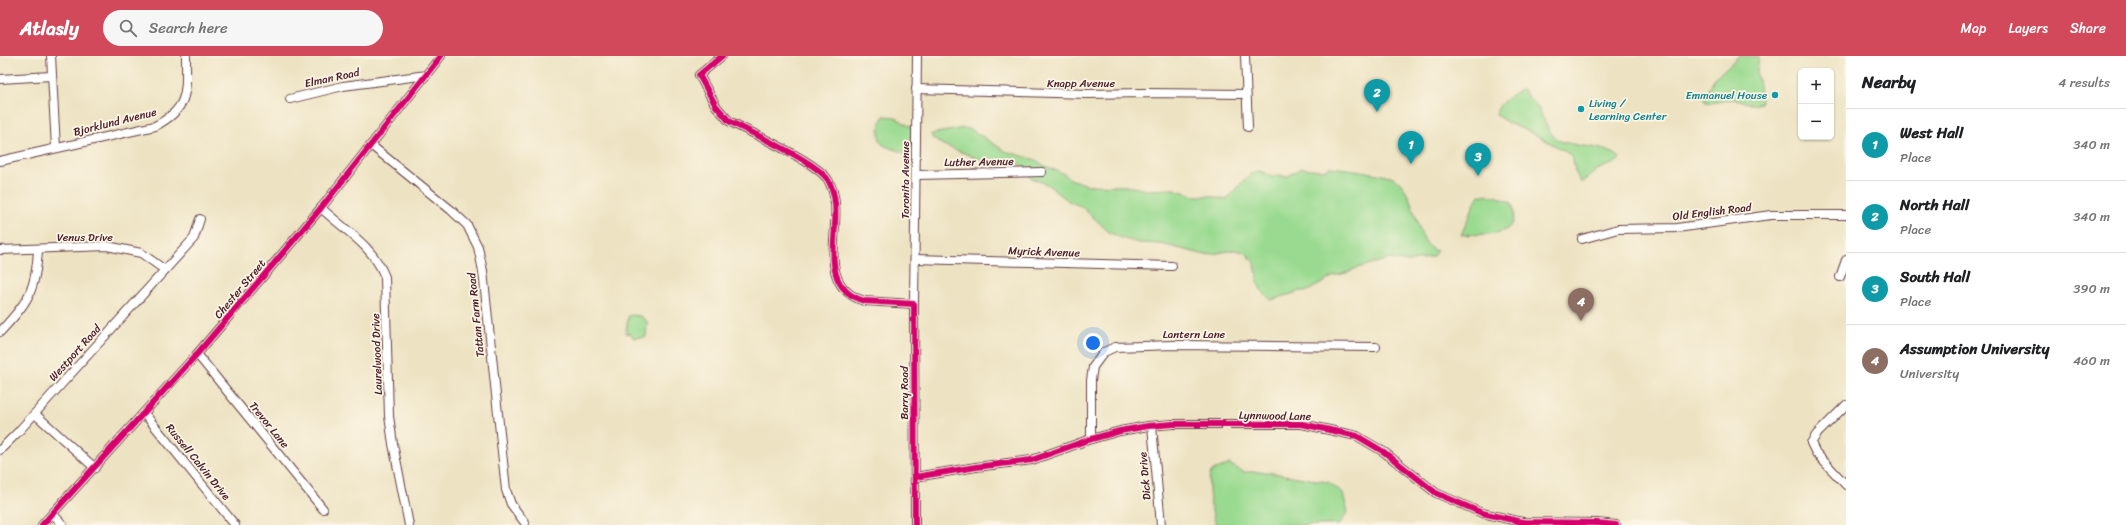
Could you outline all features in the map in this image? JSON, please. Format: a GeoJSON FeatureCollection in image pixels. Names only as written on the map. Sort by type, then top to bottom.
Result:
{"type":"FeatureCollection","features":[{"type":"Feature","properties":{"kind":"street"},"geometry":{"type":"LineString","coordinates":[[51,56],[56,148]]}},
{"type":"Feature","properties":{"kind":"street","name":"Bjorklund Avenue"},"geometry":{"type":"LineString","coordinates":[[0,161],[155,126],[167,120],[183,104],[186,94],[186,56]]}},
{"type":"Feature","properties":{"kind":"street","name":"Chester Street"},"geometry":{"type":"LineString","coordinates":[[42,525],[197,354],[372,146],[441,56]]}},
{"type":"Feature","properties":{"kind":"street"},"geometry":{"type":"LineString","coordinates":[[722,56],[699,75],[716,106],[729,121],[814,166],[825,176],[833,191],[835,202],[834,259],[836,276],[843,287],[852,295],[870,302],[914,304]]}},
{"type":"Feature","properties":{"kind":"street","name":"Toronita Avenue"},"geometry":{"type":"LineString","coordinates":[[914,304],[917,175],[916,89],[918,56]]}},
{"type":"Feature","properties":{"kind":"street"},"geometry":{"type":"LineString","coordinates":[[1245,56],[1248,127]]}},
{"type":"Feature","properties":{"kind":"street","name":"Elman Road"},"geometry":{"type":"LineString","coordinates":[[290,99],[343,86],[427,75]]}},
{"type":"Feature","properties":{"kind":"street"},"geometry":{"type":"LineString","coordinates":[[0,79],[51,76]]}},
{"type":"Feature","properties":{"kind":"street","name":"Knapp Avenue"},"geometry":{"type":"LineString","coordinates":[[916,89],[1088,94],[1246,94]]}},
{"type":"Feature","properties":{"kind":"street","name":"Tattan Farm Road"},"geometry":{"type":"LineString","coordinates":[[372,146],[451,210],[467,225],[475,240],[483,272],[506,490],[511,504],[525,523]]}},
{"type":"Feature","properties":{"kind":"street","name":"Luther Avenue"},"geometry":{"type":"LineString","coordinates":[[917,175],[1042,172]]}},
{"type":"Feature","properties":{"kind":"street","name":"Laurelwood Drive"},"geometry":{"type":"LineString","coordinates":[[321,208],[366,245],[380,266],[385,277],[390,416],[393,444],[409,525]]}},
{"type":"Feature","properties":{"kind":"street","name":"Old English Road"},"geometry":{"type":"LineString","coordinates":[[1582,239],[1618,230],[1677,228],[1771,215],[1846,216]]}},
{"type":"Feature","properties":{"kind":"street","name":"Westport Road"},"geometry":{"type":"LineString","coordinates":[[0,450],[35,414],[194,238],[200,219]]}},
{"type":"Feature","properties":{"kind":"street","name":"Venus Drive"},"geometry":{"type":"LineString","coordinates":[[0,250],[107,246],[128,249],[141,254],[165,270]]}},
{"type":"Feature","properties":{"kind":"street"},"geometry":{"type":"LineString","coordinates":[[0,332],[28,299],[35,280],[38,249]]}},
{"type":"Feature","properties":{"kind":"street","name":"Myrick Avenue"},"geometry":{"type":"LineString","coordinates":[[915,259],[1172,266]]}},
{"type":"Feature","properties":{"kind":"street"},"geometry":{"type":"LineString","coordinates":[[1840,277],[1846,260]]}},
{"type":"Feature","properties":{"kind":"street","name":"Barry Road"},"geometry":{"type":"LineString","coordinates":[[914,304],[915,525]]}},
{"type":"Feature","properties":{"kind":"street","name":"Lantern Lane"},"geometry":{"type":"LineString","coordinates":[[1091,439],[1092,373],[1099,357],[1113,348],[1174,345],[1376,347]]}},
{"type":"Feature","properties":{"kind":"street","name":"Trevor Lane"},"geometry":{"type":"LineString","coordinates":[[197,354],[323,509]]}},
{"type":"Feature","properties":{"kind":"street"},"geometry":{"type":"LineString","coordinates":[[1846,405],[1817,434],[1812,445],[1816,453],[1846,485]]}},
{"type":"Feature","properties":{"kind":"street","name":"Russell Calvin Drive"},"geometry":{"type":"LineString","coordinates":[[144,413],[235,525]]}},
{"type":"Feature","properties":{"kind":"street"},"geometry":{"type":"LineString","coordinates":[[35,414],[95,468]]}},
{"type":"Feature","properties":{"kind":"street","name":"Lynnwood Lane"},"geometry":{"type":"LineString","coordinates":[[915,478],[995,464],[1032,460],[1091,439],[1120,431],[1152,426],[1174,424],[1289,424],[1316,426],[1357,436],[1370,443],[1436,493],[1482,513],[1522,522],[1597,523],[1616,525]]}},
{"type":"Feature","properties":{"kind":"street","name":"Dick Drive"},"geometry":{"type":"LineString","coordinates":[[1152,426],[1161,525]]}},
{"type":"Feature","properties":{"kind":"street"},"geometry":{"type":"LineString","coordinates":[[53,514],[63,525]]}},
{"type":"Feature","properties":{"kind":"green space"},"geometry":{"type":"Polygon","coordinates":[[[1739,56],[1759,56],[1757,73],[1761,100],[1760,103],[1751,104],[1734,99],[1714,103],[1706,102],[1704,98],[1714,79],[1739,56]]]}},
{"type":"Feature","properties":{"kind":"green space"},"geometry":{"type":"Polygon","coordinates":[[[1522,90],[1525,91],[1527,96],[1540,111],[1551,134],[1554,137],[1567,143],[1606,150],[1620,158],[1618,161],[1597,170],[1581,183],[1575,171],[1573,159],[1565,151],[1534,134],[1508,123],[1496,115],[1502,103],[1514,93],[1522,90]]]}},
{"type":"Feature","properties":{"kind":"green space"},"geometry":{"type":"Polygon","coordinates":[[[884,116],[895,117],[912,128],[911,146],[904,153],[882,144],[880,141],[879,130],[884,116]]]}},
{"type":"Feature","properties":{"kind":"green space"},"geometry":{"type":"Polygon","coordinates":[[[964,128],[972,130],[1005,151],[1036,160],[1043,165],[1064,174],[1070,179],[1088,185],[1127,186],[1146,190],[1174,189],[1195,196],[1211,196],[1226,200],[1249,175],[1259,171],[1273,176],[1288,176],[1301,168],[1323,170],[1329,167],[1393,178],[1404,187],[1413,208],[1420,231],[1430,247],[1437,251],[1432,257],[1409,262],[1390,259],[1357,268],[1334,276],[1308,291],[1301,291],[1271,300],[1261,290],[1258,283],[1255,263],[1245,252],[1234,250],[1206,255],[1161,244],[1139,243],[1121,238],[1109,232],[1081,206],[1070,202],[1047,184],[1031,178],[1028,170],[1018,163],[990,163],[943,145],[933,139],[931,134],[964,128]]]}},
{"type":"Feature","properties":{"kind":"green space"},"geometry":{"type":"Polygon","coordinates":[[[1480,195],[1496,196],[1512,203],[1514,215],[1512,223],[1507,229],[1500,232],[1491,234],[1461,235],[1477,198],[1480,195]]]}},
{"type":"Feature","properties":{"kind":"green space"},"geometry":{"type":"Polygon","coordinates":[[[630,315],[640,316],[647,321],[646,337],[633,338],[631,334],[626,333],[628,317],[630,315]]]}},
{"type":"Feature","properties":{"kind":"green space"},"geometry":{"type":"Polygon","coordinates":[[[1229,464],[1244,472],[1266,472],[1328,482],[1342,492],[1348,511],[1339,525],[1217,525],[1210,498],[1210,475],[1212,471],[1229,464]]]}},
{"type":"Feature","properties":{"kind":"cycle path"},"geometry":{"type":"LineString","coordinates":[[42,525],[197,354],[321,208],[441,56]]}},
{"type":"Feature","properties":{"kind":"cycle path"},"geometry":{"type":"LineString","coordinates":[[722,56],[699,75],[716,106],[729,121],[798,157],[811,165],[828,180],[834,195],[834,265],[838,280],[847,292],[864,301],[914,304],[915,525]]}},
{"type":"Feature","properties":{"kind":"cycle path"},"geometry":{"type":"LineString","coordinates":[[915,477],[1032,460],[1088,440],[1120,431],[1148,426],[1173,424],[1302,424],[1357,436],[1384,452],[1436,493],[1482,513],[1522,522],[1597,523],[1616,525]]}},
{"type":"Feature","properties":{"kind":"place","name":"Emmanuel House"},"geometry":{"type":"Point","coordinates":[1775,95]}},
{"type":"Feature","properties":{"kind":"place","name":"Living / Learning Center"},"geometry":{"type":"Point","coordinates":[1581,109]}},
{"type":"Feature","properties":{"kind":"place","name":"North Hall"},"geometry":{"type":"Point","coordinates":[1377,112]}},
{"type":"Feature","properties":{"kind":"place","name":"West Hall"},"geometry":{"type":"Point","coordinates":[1411,164]}},
{"type":"Feature","properties":{"kind":"place","name":"South Hall"},"geometry":{"type":"Point","coordinates":[1478,176]}},
{"type":"Feature","properties":{"kind":"place","name":"Assumption University"},"geometry":{"type":"Point","coordinates":[1581,321]}}]}
